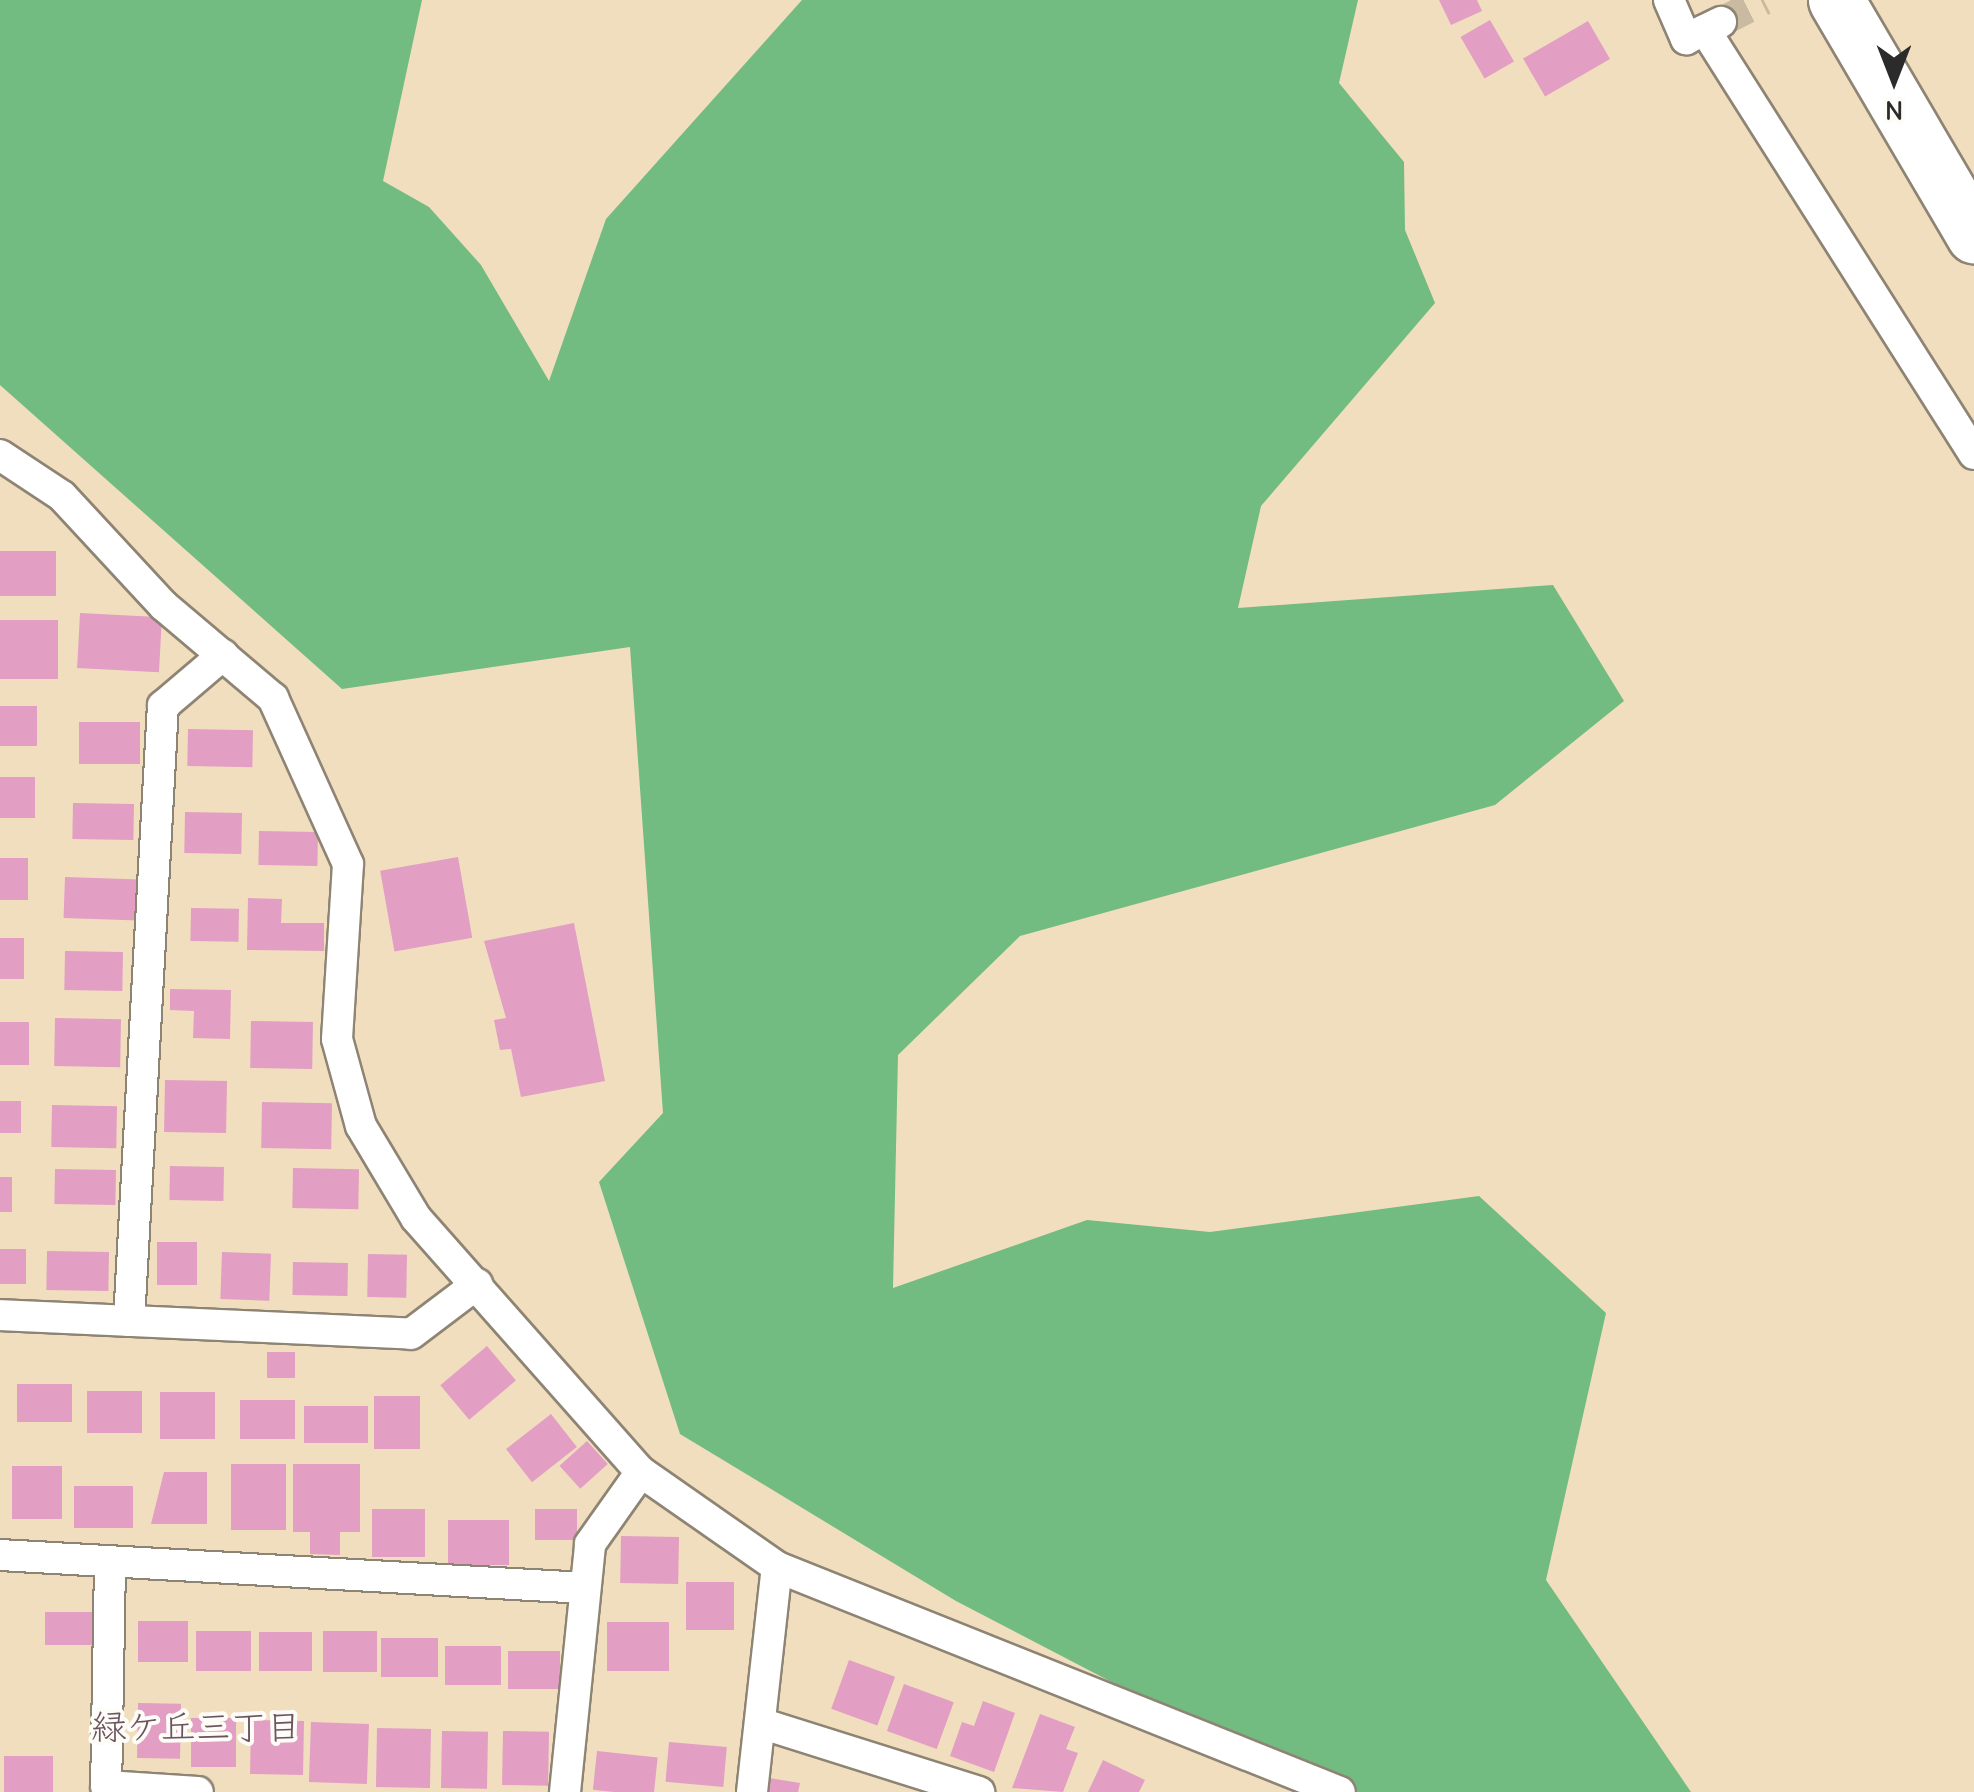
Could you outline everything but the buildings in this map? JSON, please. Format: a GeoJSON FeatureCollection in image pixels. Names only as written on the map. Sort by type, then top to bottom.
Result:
{"type":"FeatureCollection","features":[{"type":"Feature","properties":{"kind":"highway"},"geometry":{"type":"LineString","coordinates":[[1836,0],[1974,235]]}},
{"type":"Feature","properties":{"kind":"street"},"geometry":{"type":"LineString","coordinates":[[1669,0],[1686,40],[1713,26],[1974,454]]}},
{"type":"Feature","properties":{"kind":"street"},"geometry":{"type":"LineString","coordinates":[[0,455],[62,496],[223,655],[273,698],[348,864],[338,1039],[361,1126],[416,1218],[641,1472],[776,1568],[1340,1792]]}},
{"type":"Feature","properties":{"kind":"street"},"geometry":{"type":"LineString","coordinates":[[129,1321],[163,706],[223,655]]}},
{"type":"Feature","properties":{"kind":"street"},"geometry":{"type":"LineString","coordinates":[[0,1315],[411,1334],[477,1284]]}},
{"type":"Feature","properties":{"kind":"street"},"geometry":{"type":"LineString","coordinates":[[566,1792],[590,1544],[641,1472]]}},
{"type":"Feature","properties":{"kind":"street"},"geometry":{"type":"LineString","coordinates":[[0,1555],[585,1588]]}},
{"type":"Feature","properties":{"kind":"street"},"geometry":{"type":"LineString","coordinates":[[110,1563],[106,1786],[198,1792]]}},
{"type":"Feature","properties":{"kind":"street"},"geometry":{"type":"LineString","coordinates":[[752,1792],[776,1568]]}},
{"type":"Feature","properties":{"kind":"street"},"geometry":{"type":"LineString","coordinates":[[760,1723],[979,1792]]}},
{"type":"Feature","properties":{"kind":"green space"},"geometry":{"type":"Polygon","coordinates":[[[0,0],[422,0],[383,181],[429,207],[481,265],[549,381],[606,219],[802,0],[1358,0],[1339,83],[1404,162],[1405,230],[1435,303],[1261,506],[1238,608],[1553,585],[1624,701],[1495,805],[1020,936],[898,1055],[893,1288],[1087,1220],[1210,1232],[1479,1196],[1606,1313],[1546,1580],[1691,1792],[1323,1792],[956,1601],[680,1434],[599,1182],[663,1113],[630,647],[342,689],[0,385],[0,0]]]}},
{"type":"Feature","properties":{"kind":"tunnel"},"geometry":{"type":"LineString","coordinates":[[1721,22],[1764,0]]}},
{"type":"Feature","properties":{"kind":"district","name":"緑ケ丘三丁目"},"geometry":{"type":"Point","coordinates":[196,1728]}}]}
